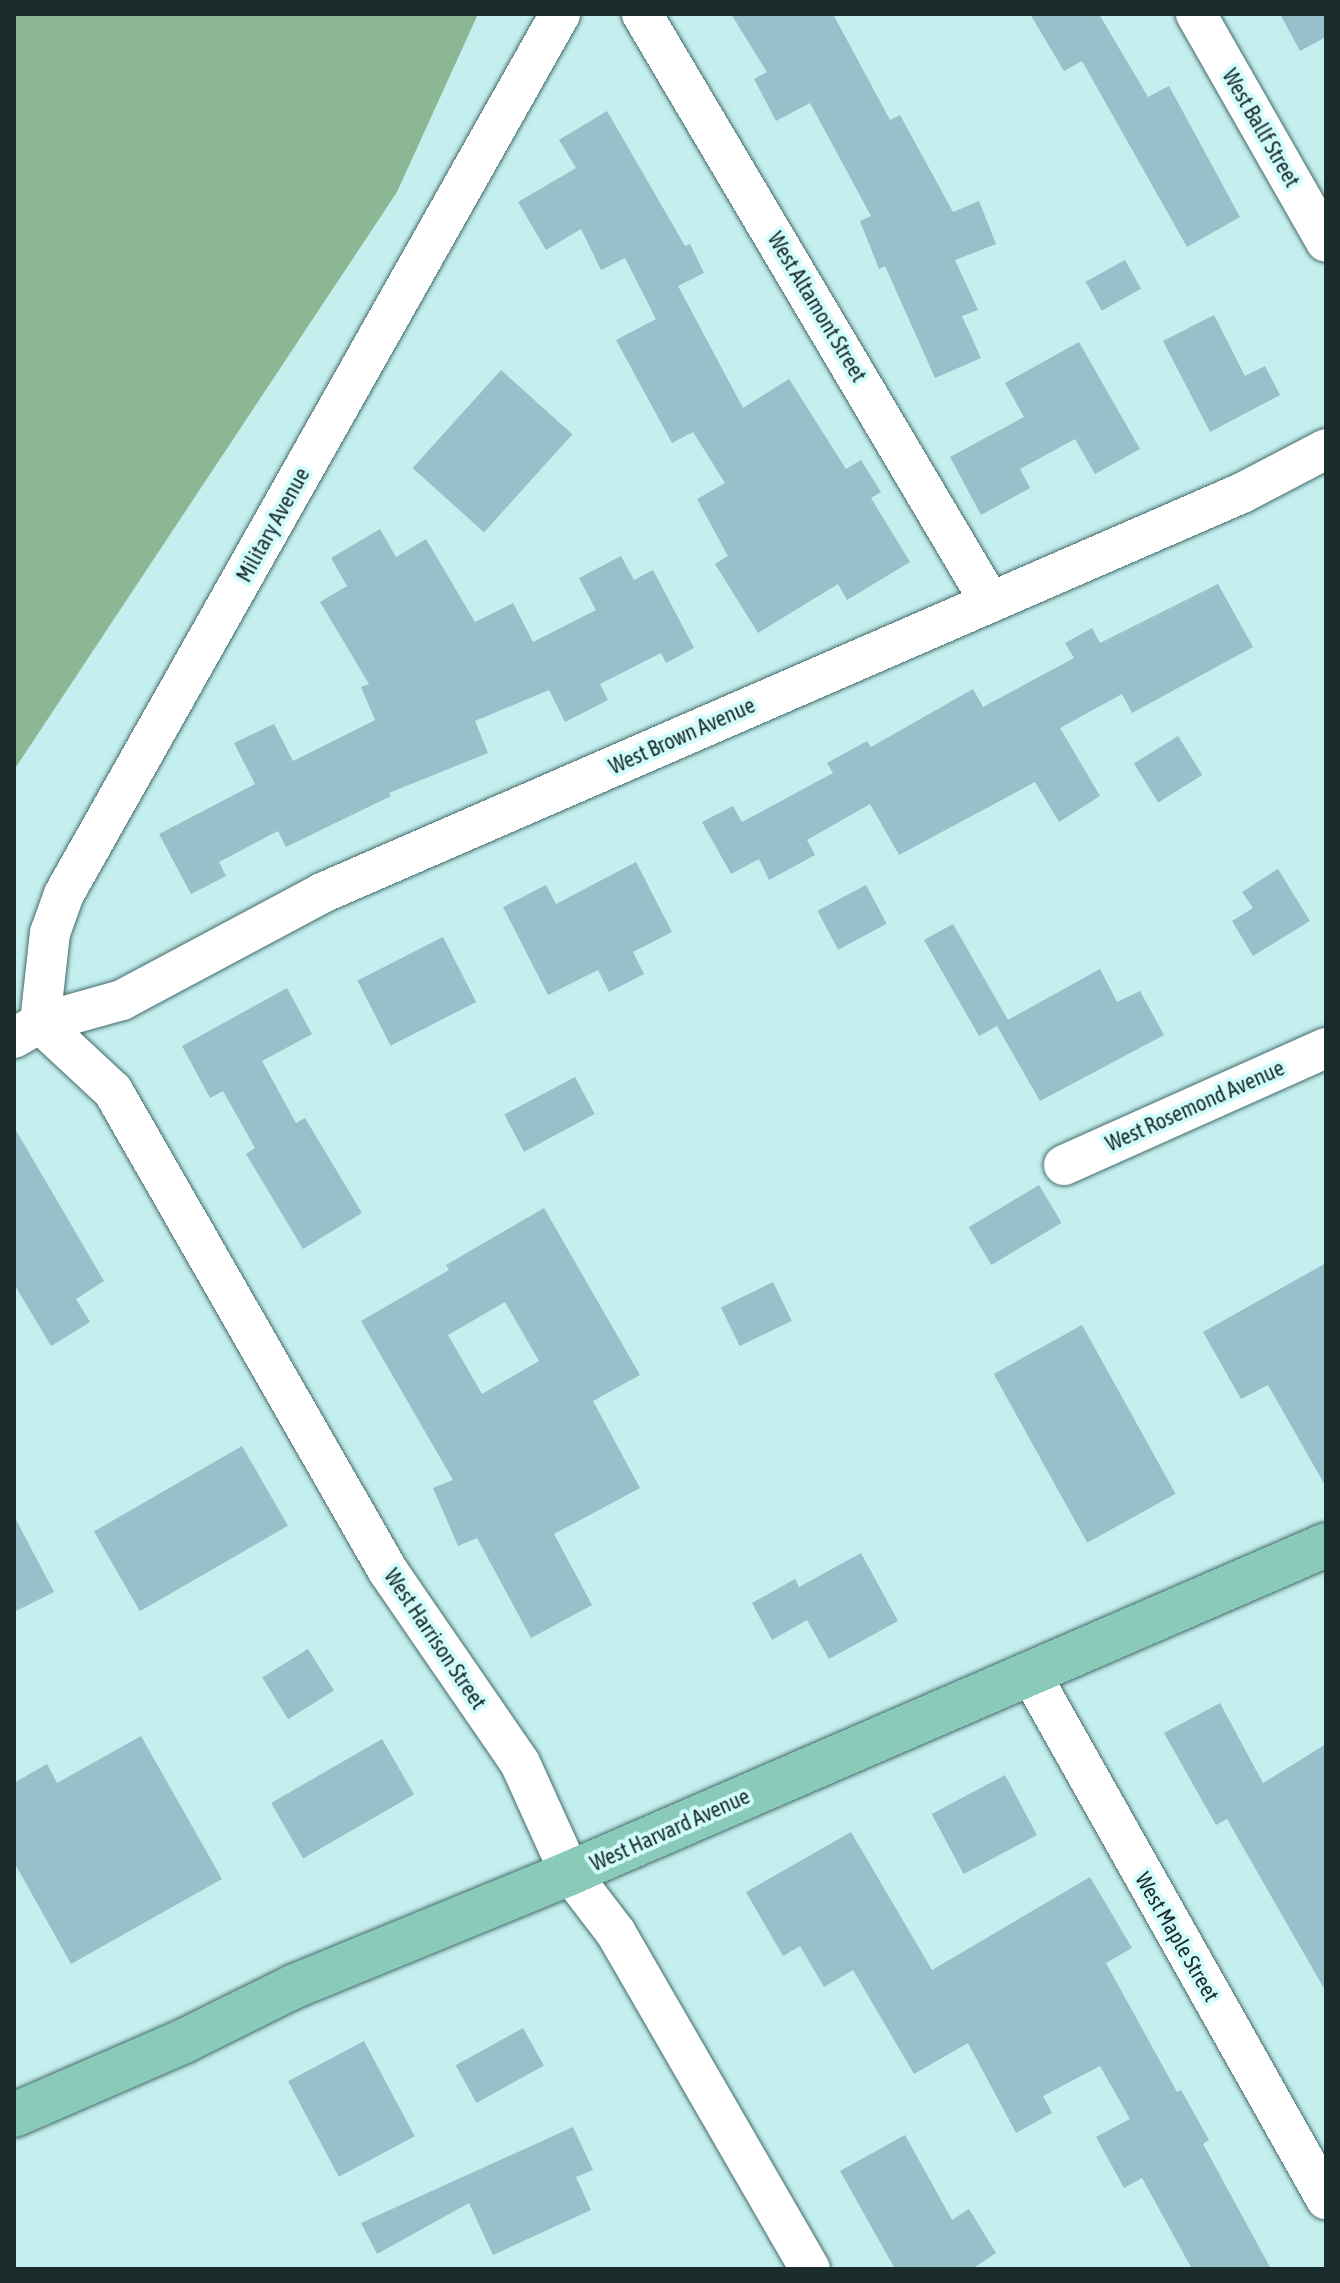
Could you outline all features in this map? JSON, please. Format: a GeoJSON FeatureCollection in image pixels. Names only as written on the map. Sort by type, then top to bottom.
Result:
{"type":"FeatureCollection","features":[{"type":"Feature","properties":{"kind":"main road","name":"West Harvard Avenue"},"geometry":{"type":"LineString","coordinates":[[14,2115],[184,2041],[295,1986],[570,1873],[1326,1545]]}},
{"type":"Feature","properties":{"kind":"street","name":"Military Avenue"},"geometry":{"type":"LineString","coordinates":[[27,1031],[50,933],[64,894],[560,14]]}},
{"type":"Feature","properties":{"kind":"street","name":"West Altamont Street"},"geometry":{"type":"LineString","coordinates":[[642,14],[990,602]]}},
{"type":"Feature","properties":{"kind":"street","name":"West Ballf Street"},"geometry":{"type":"LineString","coordinates":[[1196,14],[1326,242]]}},
{"type":"Feature","properties":{"kind":"street","name":"West Brown Avenue"},"geometry":{"type":"LineString","coordinates":[[27,1031],[122,1000],[322,893],[1242,493],[1326,449]]}},
{"type":"Feature","properties":{"kind":"street","name":"West Harrison Street"},"geometry":{"type":"LineString","coordinates":[[27,1031],[113,1091],[388,1571],[520,1763],[570,1873],[616,1933],[810,2269]]}},
{"type":"Feature","properties":{"kind":"street","name":"West Rosemond Avenue"},"geometry":{"type":"LineString","coordinates":[[1064,1165],[1326,1048]]}},
{"type":"Feature","properties":{"kind":"street","name":"West Maple Street"},"geometry":{"type":"LineString","coordinates":[[1030,1673],[1326,2199]]}},
{"type":"Feature","properties":{"kind":"green space"},"geometry":{"type":"Polygon","coordinates":[[[14,14],[478,14],[397,192],[14,770],[14,14]]]}},
{"type":"Feature","properties":{"kind":"building"},"geometry":{"type":"Polygon","coordinates":[[[731,14],[833,14],[890,120],[900,115],[953,212],[979,201],[996,244],[955,260],[978,310],[962,316],[981,358],[935,378],[885,266],[879,269],[860,221],[871,216],[810,103],[776,121],[754,79],[767,72],[731,14]]]}},
{"type":"Feature","properties":{"kind":"building"},"geometry":{"type":"Polygon","coordinates":[[[1030,14],[1099,14],[1148,97],[1169,86],[1240,217],[1187,247],[1082,61],[1064,71],[1030,14]]]}},
{"type":"Feature","properties":{"kind":"building"},"geometry":{"type":"Polygon","coordinates":[[[1280,14],[1326,14],[1326,37],[1300,51],[1280,14]]]}},
{"type":"Feature","properties":{"kind":"building"},"geometry":{"type":"Polygon","coordinates":[[[607,111],[685,246],[690,244],[704,273],[678,286],[743,408],[789,379],[846,469],[861,460],[881,492],[871,498],[910,562],[847,600],[838,584],[758,633],[715,564],[728,556],[697,499],[725,483],[693,432],[672,443],[616,340],[656,319],[625,258],[601,270],[581,229],[546,250],[518,202],[576,168],[559,140],[607,111]]]}},
{"type":"Feature","properties":{"kind":"building"},"geometry":{"type":"Polygon","coordinates":[[[1125,260],[1141,289],[1102,311],[1086,282],[1125,260]]]}},
{"type":"Feature","properties":{"kind":"building"},"geometry":{"type":"Polygon","coordinates":[[[1214,315],[1245,376],[1265,366],[1280,395],[1210,432],[1163,341],[1214,315]]]}},
{"type":"Feature","properties":{"kind":"building"},"geometry":{"type":"Polygon","coordinates":[[[1079,342],[1140,449],[1095,474],[1075,439],[1020,469],[1030,488],[981,515],[950,457],[1024,417],[1005,383],[1079,342]]]}},
{"type":"Feature","properties":{"kind":"building"},"geometry":{"type":"Polygon","coordinates":[[[501,370],[572,434],[484,532],[413,468],[501,370]]]}},
{"type":"Feature","properties":{"kind":"building"},"geometry":{"type":"Polygon","coordinates":[[[380,529],[396,557],[426,539],[475,622],[513,603],[533,642],[596,610],[579,578],[621,556],[634,580],[653,570],[694,648],[666,663],[661,653],[600,684],[608,700],[565,722],[549,690],[475,721],[488,753],[389,793],[391,796],[286,847],[278,831],[219,862],[226,876],[191,894],[159,834],[255,784],[234,743],[274,724],[293,761],[375,720],[361,687],[369,684],[320,602],[347,586],[331,558],[380,529]]]}},
{"type":"Feature","properties":{"kind":"building"},"geometry":{"type":"Polygon","coordinates":[[[1218,584],[1253,647],[1132,713],[1122,694],[1060,728],[1100,796],[1059,822],[1035,782],[899,855],[870,804],[807,840],[815,855],[769,880],[759,859],[731,874],[702,822],[733,806],[742,822],[833,773],[827,763],[867,741],[871,747],[973,689],[983,707],[1074,658],[1065,643],[1092,628],[1100,643],[1218,584]]]}},
{"type":"Feature","properties":{"kind":"building"},"geometry":{"type":"Polygon","coordinates":[[[1178,736],[1202,775],[1158,803],[1134,764],[1178,736]]]}},
{"type":"Feature","properties":{"kind":"building"},"geometry":{"type":"Polygon","coordinates":[[[636,862],[672,932],[633,952],[644,974],[609,992],[598,970],[548,995],[503,907],[546,885],[556,904],[636,862]]]}},
{"type":"Feature","properties":{"kind":"building"},"geometry":{"type":"Polygon","coordinates":[[[1278,869],[1310,921],[1253,956],[1232,921],[1253,908],[1242,892],[1278,869]]]}},
{"type":"Feature","properties":{"kind":"building"},"geometry":{"type":"Polygon","coordinates":[[[866,885],[887,924],[838,950],[817,911],[866,885]]]}},
{"type":"Feature","properties":{"kind":"building"},"geometry":{"type":"Polygon","coordinates":[[[953,924],[1008,1020],[1100,969],[1117,1002],[1140,991],[1164,1035],[1040,1101],[997,1026],[979,1036],[924,940],[953,924]]]}},
{"type":"Feature","properties":{"kind":"building"},"geometry":{"type":"Polygon","coordinates":[[[443,937],[476,1002],[391,1046],[357,981],[443,937]]]}},
{"type":"Feature","properties":{"kind":"building"},"geometry":{"type":"Polygon","coordinates":[[[287,988],[312,1034],[262,1061],[296,1123],[305,1118],[362,1213],[303,1249],[246,1154],[255,1148],[223,1091],[210,1098],[182,1046],[287,988]]]}},
{"type":"Feature","properties":{"kind":"building"},"geometry":{"type":"Polygon","coordinates":[[[575,1077],[595,1114],[524,1152],[504,1115],[575,1077]]]}},
{"type":"Feature","properties":{"kind":"building"},"geometry":{"type":"Polygon","coordinates":[[[14,1127],[104,1281],[76,1299],[90,1322],[51,1346],[14,1284],[14,1127]]]}},
{"type":"Feature","properties":{"kind":"building"},"geometry":{"type":"Polygon","coordinates":[[[1039,1185],[1062,1223],[991,1265],[969,1227],[1039,1185]]]}},
{"type":"Feature","properties":{"kind":"building"},"geometry":{"type":"Polygon","coordinates":[[[544,1208],[640,1375],[593,1401],[640,1488],[554,1534],[592,1605],[531,1638],[477,1538],[458,1546],[433,1488],[453,1480],[361,1321],[449,1270],[446,1265],[544,1208]],[[505,1302],[448,1335],[482,1394],[539,1361],[505,1302]]]}},
{"type":"Feature","properties":{"kind":"building"},"geometry":{"type":"Polygon","coordinates":[[[1326,1263],[1326,1487],[1268,1385],[1241,1399],[1203,1332],[1326,1263]]]}},
{"type":"Feature","properties":{"kind":"building"},"geometry":{"type":"Polygon","coordinates":[[[773,1282],[792,1321],[740,1346],[721,1307],[773,1282]]]}},
{"type":"Feature","properties":{"kind":"building"},"geometry":{"type":"Polygon","coordinates":[[[1082,1325],[1176,1494],[1087,1543],[994,1374],[1082,1325]]]}},
{"type":"Feature","properties":{"kind":"building"},"geometry":{"type":"Polygon","coordinates":[[[242,1446],[288,1526],[140,1611],[94,1532],[242,1446]]]}},
{"type":"Feature","properties":{"kind":"building"},"geometry":{"type":"Polygon","coordinates":[[[14,1516],[54,1592],[14,1612],[14,1516]]]}},
{"type":"Feature","properties":{"kind":"building"},"geometry":{"type":"Polygon","coordinates":[[[861,1553],[898,1621],[829,1659],[807,1620],[772,1640],[752,1603],[795,1579],[799,1587],[861,1553]]]}},
{"type":"Feature","properties":{"kind":"building"},"geometry":{"type":"Polygon","coordinates":[[[308,1649],[334,1691],[288,1719],[262,1678],[308,1649]]]}},
{"type":"Feature","properties":{"kind":"building"},"geometry":{"type":"Polygon","coordinates":[[[1220,1703],[1263,1783],[1326,1744],[1326,1992],[1227,1819],[1216,1825],[1164,1733],[1220,1703]]]}},
{"type":"Feature","properties":{"kind":"building"},"geometry":{"type":"Polygon","coordinates":[[[141,1736],[222,1879],[71,1964],[14,1862],[14,1783],[47,1764],[57,1783],[141,1736]]]}},
{"type":"Feature","properties":{"kind":"building"},"geometry":{"type":"Polygon","coordinates":[[[382,1739],[414,1794],[303,1858],[271,1803],[382,1739]]]}},
{"type":"Feature","properties":{"kind":"building"},"geometry":{"type":"Polygon","coordinates":[[[1005,1775],[1037,1835],[964,1874],[932,1814],[1005,1775]]]}},
{"type":"Feature","properties":{"kind":"building"},"geometry":{"type":"Polygon","coordinates":[[[851,1832],[932,1970],[1090,1877],[1132,1948],[1106,1963],[1177,2092],[1181,2090],[1209,2140],[1203,2144],[1271,2269],[1192,2269],[1142,2178],[1124,2188],[1096,2137],[1130,2119],[1100,2066],[1043,2096],[1052,2113],[1016,2133],[968,2043],[914,2074],[853,1970],[824,1987],[800,1946],[783,1956],[746,1892],[851,1832]]]}},
{"type":"Feature","properties":{"kind":"building"},"geometry":{"type":"Polygon","coordinates":[[[523,2028],[544,2066],[477,2103],[456,2065],[523,2028]]]}},
{"type":"Feature","properties":{"kind":"building"},"geometry":{"type":"Polygon","coordinates":[[[364,2041],[415,2136],[339,2177],[288,2081],[364,2041]]]}},
{"type":"Feature","properties":{"kind":"building"},"geometry":{"type":"Polygon","coordinates":[[[573,2127],[593,2170],[576,2177],[591,2210],[493,2255],[469,2203],[377,2254],[361,2223],[573,2127]]]}},
{"type":"Feature","properties":{"kind":"building"},"geometry":{"type":"Polygon","coordinates":[[[905,2135],[952,2220],[969,2209],[996,2253],[972,2269],[895,2269],[840,2171],[905,2135]]]}}]}
